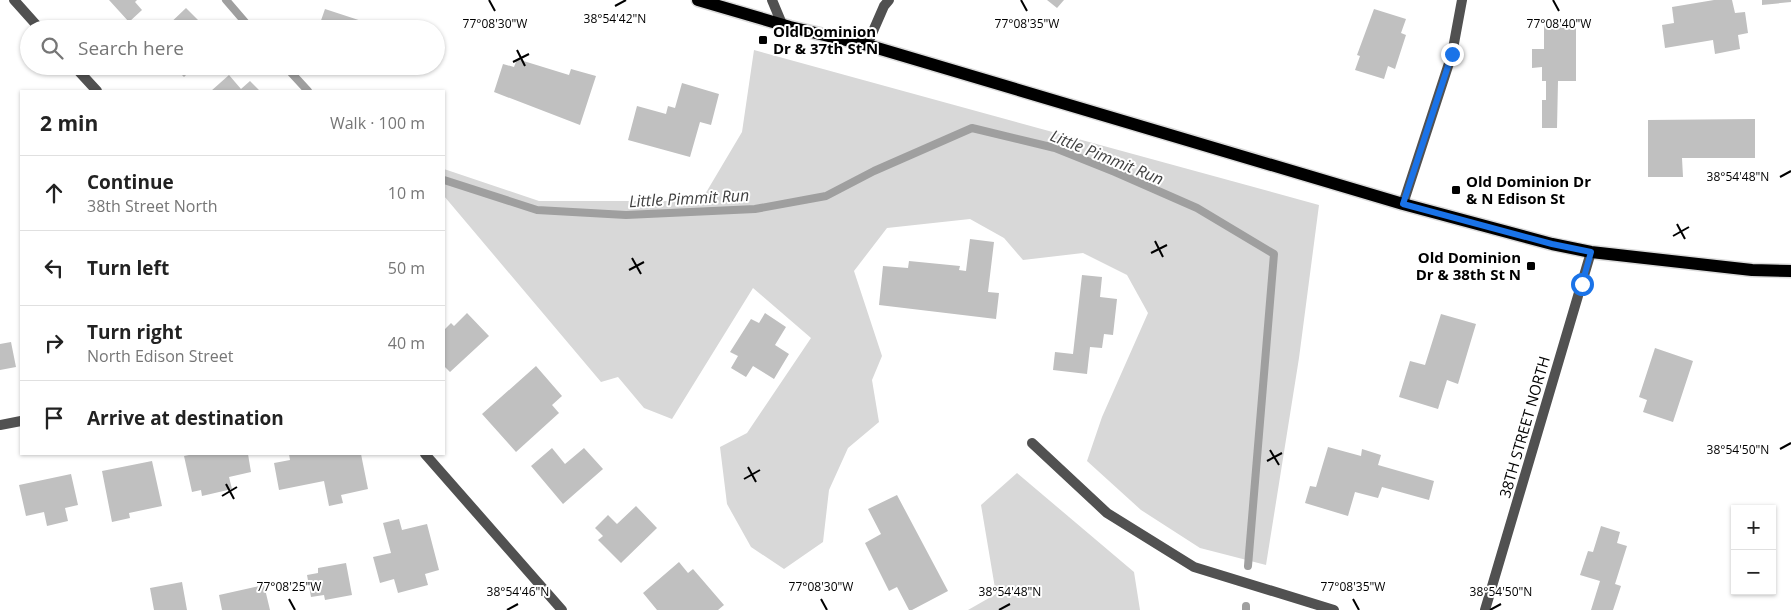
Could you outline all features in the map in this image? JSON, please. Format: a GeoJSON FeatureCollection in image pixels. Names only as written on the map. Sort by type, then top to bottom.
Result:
{"type":"FeatureCollection","features":[{"type":"Feature","properties":{"kind":"main road"},"geometry":{"type":"LineString","coordinates":[[698,0],[782,24],[867,45],[1403,204],[1552,244],[1591,252],[1752,270],[1791,271]]}},
{"type":"Feature","properties":{"kind":"street"},"geometry":{"type":"LineString","coordinates":[[14,0],[32,20]]}},
{"type":"Feature","properties":{"kind":"street"},"geometry":{"type":"LineString","coordinates":[[772,0],[782,24]]}},
{"type":"Feature","properties":{"kind":"street"},"geometry":{"type":"LineString","coordinates":[[867,45],[884,6],[890,0]]}},
{"type":"Feature","properties":{"kind":"street"},"geometry":{"type":"LineString","coordinates":[[1403,204],[1452,54],[1462,0]]}},
{"type":"Feature","properties":{"kind":"street"},"geometry":{"type":"LineString","coordinates":[[82,75],[96,90]]}},
{"type":"Feature","properties":{"kind":"street","name":"38TH STREET NORTH"},"geometry":{"type":"LineString","coordinates":[[1485,610],[1591,252]]}},
{"type":"Feature","properties":{"kind":"street"},"geometry":{"type":"LineString","coordinates":[[0,425],[20,421]]}},
{"type":"Feature","properties":{"kind":"street"},"geometry":{"type":"LineString","coordinates":[[1032,443],[1107,513],[1194,567],[1334,610]]}},
{"type":"Feature","properties":{"kind":"street"},"geometry":{"type":"LineString","coordinates":[[426,455],[562,610]]}},
{"type":"Feature","properties":{"kind":"shaded area"},"geometry":{"type":"Polygon","coordinates":[[[754,50],[1319,205],[1299,358],[1266,565],[1200,548],[1141,510],[1087,461],[1102,417],[1148,313],[1127,275],[1083,253],[1023,260],[1004,238],[970,219],[887,228],[854,271],[882,356],[872,380],[879,422],[848,448],[829,490],[823,542],[784,569],[751,547],[727,504],[720,447],[747,433],[811,338],[753,288],[672,419],[644,408],[618,377],[601,382],[445,197],[445,169],[539,201],[701,201],[742,132],[754,50]]]}},
{"type":"Feature","properties":{"kind":"shaded area"},"geometry":{"type":"Polygon","coordinates":[[[1017,473],[1134,572],[1140,610],[968,610],[996,594],[981,505],[1017,473]]]}},
{"type":"Feature","properties":{"kind":"building"},"geometry":{"type":"Polygon","coordinates":[[[109,0],[137,0],[135,2],[142,10],[131,20],[127,20],[109,0]]]}},
{"type":"Feature","properties":{"kind":"building"},"geometry":{"type":"Polygon","coordinates":[[[1047,0],[1064,0],[1057,8],[1047,0]]]}},
{"type":"Feature","properties":{"kind":"building"},"geometry":{"type":"Polygon","coordinates":[[[1714,0],[1732,0],[1735,13],[1745,12],[1748,33],[1738,35],[1740,49],[1715,54],[1713,40],[1665,48],[1662,25],[1674,23],[1672,7],[1714,0]]]}},
{"type":"Feature","properties":{"kind":"building"},"geometry":{"type":"Polygon","coordinates":[[[1762,0],[1791,0],[1791,2],[1762,5],[1762,0]]]}},
{"type":"Feature","properties":{"kind":"building"},"geometry":{"type":"Polygon","coordinates":[[[186,8],[198,20],[173,20],[186,8]]]}},
{"type":"Feature","properties":{"kind":"building"},"geometry":{"type":"Polygon","coordinates":[[[325,9],[359,20],[321,20],[325,9]]]}},
{"type":"Feature","properties":{"kind":"building"},"geometry":{"type":"Polygon","coordinates":[[[1374,9],[1406,19],[1401,33],[1406,35],[1395,69],[1388,66],[1384,79],[1355,70],[1360,56],[1357,55],[1374,9]]]}},
{"type":"Feature","properties":{"kind":"building"},"geometry":{"type":"Polygon","coordinates":[[[1544,22],[1576,22],[1576,81],[1558,81],[1557,128],[1542,128],[1542,100],[1546,100],[1546,81],[1542,81],[1542,67],[1532,68],[1532,49],[1544,49],[1544,22]]]}},
{"type":"Feature","properties":{"kind":"building"},"geometry":{"type":"Polygon","coordinates":[[[517,59],[569,75],[571,69],[596,76],[580,125],[494,92],[503,64],[514,67],[517,59]]]}},
{"type":"Feature","properties":{"kind":"building"},"geometry":{"type":"Polygon","coordinates":[[[229,75],[241,89],[250,81],[259,90],[212,90],[229,75]]]}},
{"type":"Feature","properties":{"kind":"building"},"geometry":{"type":"Polygon","coordinates":[[[682,83],[719,94],[711,125],[700,122],[690,157],[628,140],[637,106],[666,114],[668,106],[675,108],[682,83]]]}},
{"type":"Feature","properties":{"kind":"building"},"geometry":{"type":"Polygon","coordinates":[[[1755,119],[1755,158],[1682,158],[1683,177],[1648,177],[1648,120],[1755,119]]]}},
{"type":"Feature","properties":{"kind":"building"},"geometry":{"type":"Polygon","coordinates":[[[970,239],[994,242],[988,292],[999,293],[996,319],[879,305],[883,266],[908,268],[909,261],[960,266],[959,270],[966,271],[970,239]]]}},
{"type":"Feature","properties":{"kind":"building"},"geometry":{"type":"Polygon","coordinates":[[[1082,275],[1102,277],[1100,297],[1117,299],[1113,335],[1104,334],[1102,348],[1090,347],[1087,374],[1053,370],[1055,352],[1073,354],[1082,275]]]}},
{"type":"Feature","properties":{"kind":"building"},"geometry":{"type":"Polygon","coordinates":[[[467,313],[489,336],[450,372],[445,367],[445,329],[451,323],[454,326],[467,313]]]}},
{"type":"Feature","properties":{"kind":"building"},"geometry":{"type":"Polygon","coordinates":[[[765,313],[786,327],[775,345],[789,354],[774,379],[753,366],[746,377],[731,368],[738,356],[730,352],[751,319],[759,323],[765,313]]]}},
{"type":"Feature","properties":{"kind":"building"},"geometry":{"type":"Polygon","coordinates":[[[1441,314],[1476,324],[1458,384],[1447,380],[1438,409],[1399,397],[1410,361],[1425,365],[1441,314]]]}},
{"type":"Feature","properties":{"kind":"building"},"geometry":{"type":"Polygon","coordinates":[[[11,342],[16,367],[0,370],[0,344],[11,342]]]}},
{"type":"Feature","properties":{"kind":"building"},"geometry":{"type":"Polygon","coordinates":[[[1655,348],[1693,361],[1673,422],[1643,412],[1647,400],[1639,397],[1655,348]]]}},
{"type":"Feature","properties":{"kind":"building"},"geometry":{"type":"Polygon","coordinates":[[[536,366],[562,396],[552,405],[559,413],[516,452],[482,414],[536,366]]]}},
{"type":"Feature","properties":{"kind":"building"},"geometry":{"type":"Polygon","coordinates":[[[1328,447],[1361,456],[1362,449],[1381,455],[1378,465],[1434,481],[1429,500],[1382,487],[1378,498],[1355,492],[1348,516],[1305,503],[1310,486],[1316,487],[1328,447]]]}},
{"type":"Feature","properties":{"kind":"building"},"geometry":{"type":"Polygon","coordinates":[[[552,448],[565,464],[584,448],[603,469],[563,504],[531,466],[552,448]]]}},
{"type":"Feature","properties":{"kind":"building"},"geometry":{"type":"Polygon","coordinates":[[[248,455],[251,472],[229,477],[232,489],[202,496],[201,490],[192,492],[184,456],[248,455]]]}},
{"type":"Feature","properties":{"kind":"building"},"geometry":{"type":"Polygon","coordinates":[[[289,455],[361,455],[368,489],[341,495],[343,503],[329,506],[324,481],[279,490],[274,463],[290,460],[289,455]]]}},
{"type":"Feature","properties":{"kind":"building"},"geometry":{"type":"Polygon","coordinates":[[[152,461],[162,506],[129,513],[130,518],[112,522],[102,471],[152,461]]]}},
{"type":"Feature","properties":{"kind":"building"},"geometry":{"type":"Polygon","coordinates":[[[71,474],[78,505],[65,508],[68,521],[47,526],[44,512],[26,516],[19,485],[71,474]]]}},
{"type":"Feature","properties":{"kind":"building"},"geometry":{"type":"Polygon","coordinates":[[[897,495],[948,591],[912,610],[909,610],[897,587],[889,591],[865,543],[881,534],[868,509],[897,495]]]}},
{"type":"Feature","properties":{"kind":"building"},"geometry":{"type":"Polygon","coordinates":[[[636,506],[657,528],[621,563],[598,540],[603,536],[595,528],[608,515],[617,524],[636,506]]]}},
{"type":"Feature","properties":{"kind":"building"},"geometry":{"type":"Polygon","coordinates":[[[399,519],[402,530],[427,524],[439,570],[425,574],[428,585],[398,593],[394,579],[380,583],[373,557],[391,553],[383,523],[399,519]]]}},
{"type":"Feature","properties":{"kind":"building"},"geometry":{"type":"Polygon","coordinates":[[[1601,526],[1620,532],[1617,543],[1627,546],[1615,584],[1621,586],[1613,610],[1591,610],[1600,581],[1580,575],[1588,551],[1593,552],[1601,526]]]}},
{"type":"Feature","properties":{"kind":"building"},"geometry":{"type":"Polygon","coordinates":[[[679,562],[688,573],[693,569],[724,605],[718,610],[657,610],[643,593],[679,562]]]}},
{"type":"Feature","properties":{"kind":"building"},"geometry":{"type":"Polygon","coordinates":[[[346,563],[352,595],[325,600],[324,595],[311,597],[307,575],[318,573],[318,568],[346,563]]]}},
{"type":"Feature","properties":{"kind":"building"},"geometry":{"type":"Polygon","coordinates":[[[182,582],[187,610],[154,610],[150,588],[182,582]]]}},
{"type":"Feature","properties":{"kind":"building"},"geometry":{"type":"Polygon","coordinates":[[[264,585],[270,610],[222,610],[219,595],[264,585]]]}},
{"type":"Feature","properties":{"kind":"waterway","name":"Little Pimmit Run"},"geometry":{"type":"LineString","coordinates":[[226,0],[243,20]]}},
{"type":"Feature","properties":{"kind":"waterway","name":"Little Pimmit Run"},"geometry":{"type":"LineString","coordinates":[[293,75],[307,90]]}},
{"type":"Feature","properties":{"kind":"waterway","name":"Little Pimmit Run"},"geometry":{"type":"LineString","coordinates":[[445,180],[537,210],[626,215],[755,209],[826,196],[874,171],[972,128],[1055,148],[1197,208],[1274,254],[1248,566]]}},
{"type":"Feature","properties":{"kind":"place","name":"Old Dominion Dr & 37th St N"},"geometry":{"type":"Point","coordinates":[763,40]}},
{"type":"Feature","properties":{"kind":"place","name":"Old Dominion Dr & N Edison St"},"geometry":{"type":"Point","coordinates":[1456,190]}},
{"type":"Feature","properties":{"kind":"place","name":"Old Dominion Dr & 38th St N"},"geometry":{"type":"Point","coordinates":[1531,266]}},
{"type":"Feature","properties":{"kind":"route"},"geometry":{"type":"LineString","coordinates":[[1452,54],[1403,204],[1552,244],[1591,252],[1582,284]]}}]}
